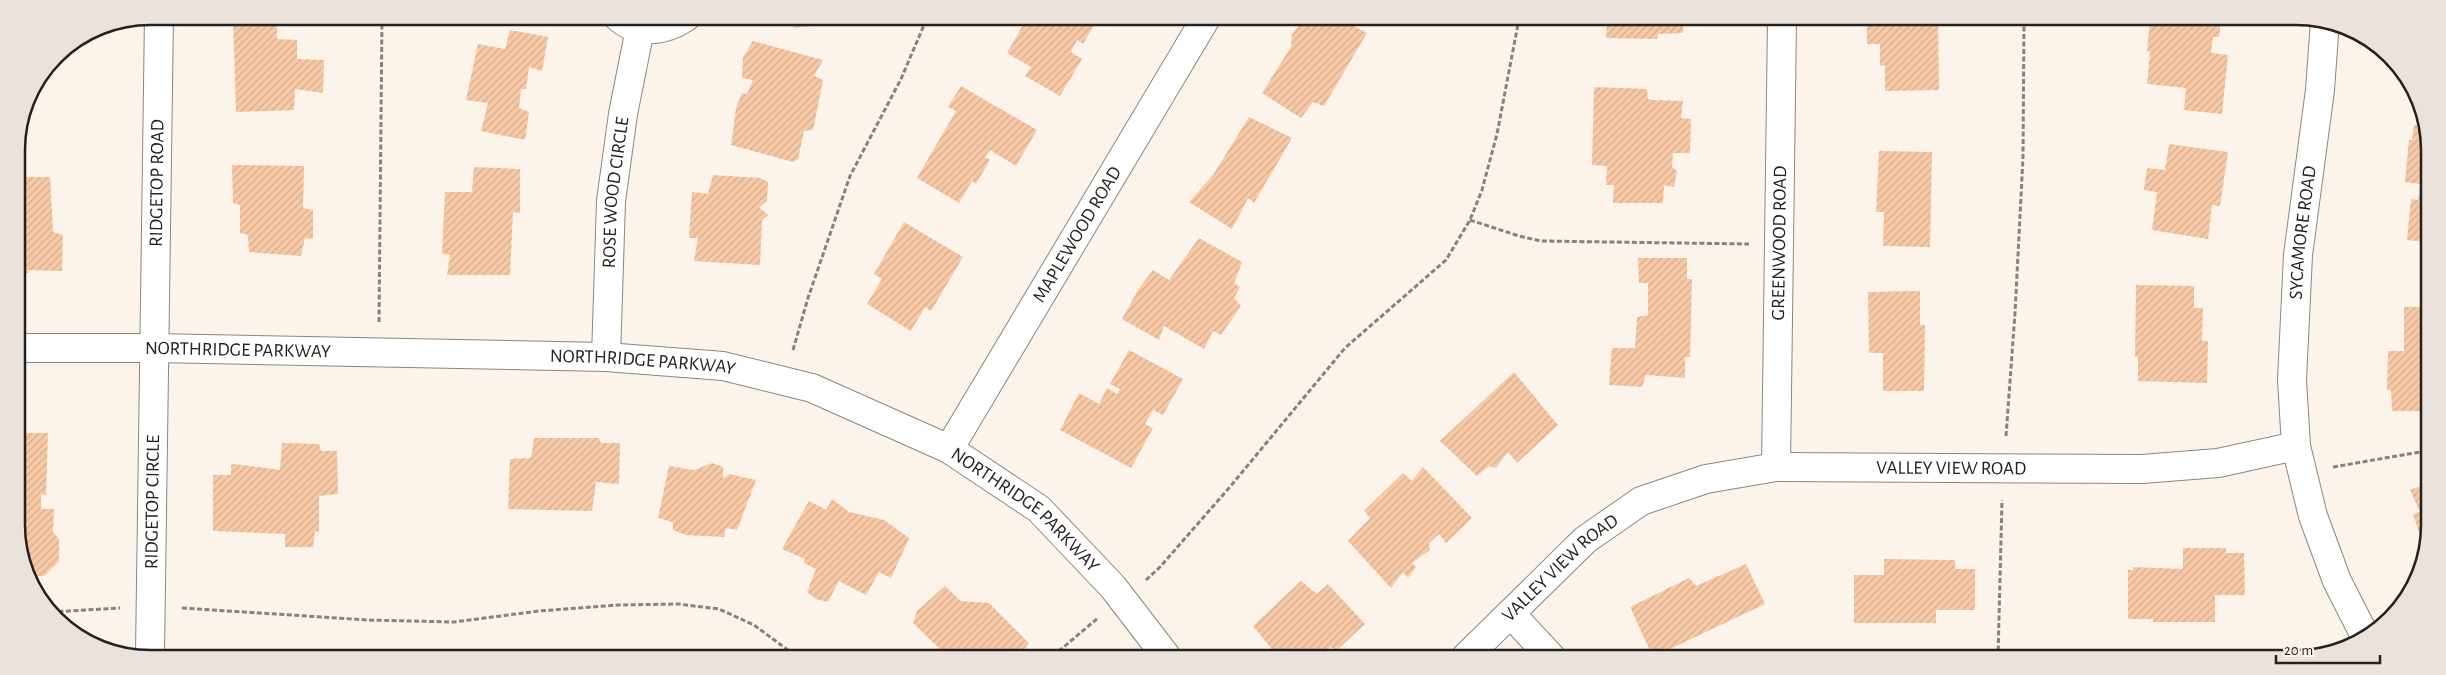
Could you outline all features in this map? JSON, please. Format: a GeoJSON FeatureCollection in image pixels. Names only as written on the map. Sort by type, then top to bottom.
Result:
{"type":"FeatureCollection","features":[{"type":"Feature","properties":{"kind":"street","name":"RIDGETOP ROAD"},"geometry":{"type":"LineString","coordinates":[[154,348],[159,25]]}},
{"type":"Feature","properties":{"kind":"street","name":"ROSE WOOD CIRCLE"},"geometry":{"type":"LineString","coordinates":[[606,357],[611,201],[623,114],[629,25]]}},
{"type":"Feature","properties":{"kind":"street","name":"ROSE WOOD CIRCLE"},"geometry":{"type":"LineString","coordinates":[[637,25],[656,30],[674,25]]}},
{"type":"Feature","properties":{"kind":"street","name":"MAPLEWOOD ROAD"},"geometry":{"type":"LineString","coordinates":[[949,450],[1202,25]]}},
{"type":"Feature","properties":{"kind":"street","name":"GREENWOOD ROAD"},"geometry":{"type":"LineString","coordinates":[[1776,467],[1782,25]]}},
{"type":"Feature","properties":{"kind":"street","name":"SYCAMORE ROAD"},"geometry":{"type":"LineString","coordinates":[[2296,446],[2292,380],[2298,255],[2320,90],[2324,28]]}},
{"type":"Feature","properties":{"kind":"street","name":"NORTHRIDGE PARKWAY"},"geometry":{"type":"LineString","coordinates":[[25,348],[154,348],[606,357],[723,366],[812,388],[949,450],[1039,509],[1122,600],[1161,650]]}},
{"type":"Feature","properties":{"kind":"street","name":"RIDGETOP CIRCLE"},"geometry":{"type":"LineString","coordinates":[[150,650],[154,348]]}},
{"type":"Feature","properties":{"kind":"street","name":"VALLEY VIEW ROAD"},"geometry":{"type":"LineString","coordinates":[[1473,650],[1585,540],[1641,501],[1706,479],[1776,467],[2142,469],[2218,464],[2296,446]]}},
{"type":"Feature","properties":{"kind":"street"},"geometry":{"type":"LineString","coordinates":[[2296,446],[2313,516],[2337,581],[2362,631]]}},
{"type":"Feature","properties":{"kind":"street"},"geometry":{"type":"LineString","coordinates":[[1511,614],[1544,650]]}},
{"type":"Feature","properties":{"kind":"path"},"geometry":{"type":"LineString","coordinates":[[378,352],[382,25]]}},
{"type":"Feature","properties":{"kind":"path"},"geometry":{"type":"LineString","coordinates":[[784,381],[808,298],[850,176],[901,79],[924,25]]}},
{"type":"Feature","properties":{"kind":"path"},"geometry":{"type":"LineString","coordinates":[[1060,650],[1160,567],[1229,488],[1345,348],[1446,260],[1470,220],[1482,190],[1497,134],[1518,25]]}},
{"type":"Feature","properties":{"kind":"path"},"geometry":{"type":"LineString","coordinates":[[1998,650],[2004,468],[2023,158],[2024,25]]}},
{"type":"Feature","properties":{"kind":"path"},"geometry":{"type":"LineString","coordinates":[[1470,220],[1519,236],[1542,241],[1779,244]]}},
{"type":"Feature","properties":{"kind":"path"},"geometry":{"type":"LineString","coordinates":[[2302,473],[2421,452]]}},
{"type":"Feature","properties":{"kind":"path"},"geometry":{"type":"LineString","coordinates":[[61,612],[151,608],[222,609],[368,620],[454,622],[539,611],[618,605],[678,604],[719,609],[754,625],[788,650]]}},
{"type":"Feature","properties":{"kind":"building"},"geometry":{"type":"Polygon","coordinates":[[[233,25],[277,25],[277,39],[297,40],[297,59],[324,60],[323,93],[295,89],[294,110],[236,112],[233,25]]]}},
{"type":"Feature","properties":{"kind":"building"},"geometry":{"type":"Polygon","coordinates":[[[793,25],[824,25],[793,28],[793,25]]]}},
{"type":"Feature","properties":{"kind":"building"},"geometry":{"type":"Polygon","coordinates":[[[1023,25],[1094,25],[1083,44],[1077,40],[1071,52],[1082,59],[1060,96],[1025,76],[1031,67],[1007,53],[1023,25]]]}},
{"type":"Feature","properties":{"kind":"building"},"geometry":{"type":"Polygon","coordinates":[[[1300,25],[1352,25],[1367,33],[1324,106],[1313,102],[1301,118],[1262,93],[1291,47],[1292,34],[1300,25]]]}},
{"type":"Feature","properties":{"kind":"building"},"geometry":{"type":"Polygon","coordinates":[[[1607,25],[1683,25],[1683,33],[1658,34],[1657,39],[1606,38],[1607,25]]]}},
{"type":"Feature","properties":{"kind":"building"},"geometry":{"type":"Polygon","coordinates":[[[1867,25],[1938,25],[1939,90],[1885,91],[1885,65],[1880,66],[1880,44],[1867,44],[1867,25]]]}},
{"type":"Feature","properties":{"kind":"building"},"geometry":{"type":"Polygon","coordinates":[[[2150,25],[2220,25],[2219,37],[2213,37],[2211,53],[2228,55],[2222,114],[2184,110],[2186,88],[2147,84],[2150,52],[2147,51],[2150,25]]]}},
{"type":"Feature","properties":{"kind":"building"},"geometry":{"type":"Polygon","coordinates":[[[510,30],[548,37],[542,71],[529,67],[526,89],[521,89],[519,108],[529,112],[525,140],[481,131],[488,103],[466,100],[478,44],[505,49],[510,30]]]}},
{"type":"Feature","properties":{"kind":"building"},"geometry":{"type":"Polygon","coordinates":[[[753,41],[823,60],[814,76],[823,80],[813,130],[804,131],[798,159],[793,162],[731,145],[736,108],[742,93],[747,94],[753,80],[742,78],[743,57],[753,41]]]}},
{"type":"Feature","properties":{"kind":"building"},"geometry":{"type":"Polygon","coordinates":[[[961,86],[1037,130],[1016,166],[990,150],[985,157],[990,160],[976,184],[972,181],[959,203],[917,178],[956,111],[948,107],[961,86]]]}},
{"type":"Feature","properties":{"kind":"building"},"geometry":{"type":"Polygon","coordinates":[[[1594,87],[1647,89],[1648,99],[1683,101],[1681,118],[1691,119],[1690,153],[1673,153],[1672,167],[1677,171],[1674,187],[1664,185],[1663,203],[1613,203],[1614,185],[1606,185],[1607,166],[1592,165],[1594,87]]]}},
{"type":"Feature","properties":{"kind":"building"},"geometry":{"type":"Polygon","coordinates":[[[1249,117],[1292,138],[1254,203],[1248,198],[1232,229],[1189,202],[1213,175],[1249,117]]]}},
{"type":"Feature","properties":{"kind":"building"},"geometry":{"type":"Polygon","coordinates":[[[2414,125],[2419,125],[2421,150],[2421,241],[2407,240],[2411,199],[2418,200],[2420,184],[2405,182],[2409,140],[2412,140],[2414,125]]]}},
{"type":"Feature","properties":{"kind":"building"},"geometry":{"type":"Polygon","coordinates":[[[2169,144],[2228,152],[2220,206],[2212,205],[2208,239],[2152,230],[2157,192],[2144,190],[2147,168],[2165,170],[2169,144]]]}},
{"type":"Feature","properties":{"kind":"building"},"geometry":{"type":"Polygon","coordinates":[[[1879,151],[1932,152],[1930,247],[1883,246],[1884,212],[1876,212],[1879,151]]]}},
{"type":"Feature","properties":{"kind":"building"},"geometry":{"type":"Polygon","coordinates":[[[232,165],[304,166],[303,208],[313,210],[313,239],[305,238],[301,256],[249,252],[248,235],[240,233],[240,205],[233,203],[232,165]]]}},
{"type":"Feature","properties":{"kind":"building"},"geometry":{"type":"Polygon","coordinates":[[[474,167],[520,169],[520,213],[513,212],[510,275],[447,275],[450,255],[442,253],[445,192],[472,192],[474,167]]]}},
{"type":"Feature","properties":{"kind":"building"},"geometry":{"type":"Polygon","coordinates":[[[713,175],[760,178],[768,182],[767,201],[759,207],[768,215],[762,220],[760,265],[694,261],[698,238],[689,238],[692,192],[708,194],[713,175]]]}},
{"type":"Feature","properties":{"kind":"building"},"geometry":{"type":"Polygon","coordinates":[[[25,177],[50,177],[53,232],[63,235],[62,271],[28,270],[28,273],[25,273],[25,177]]]}},
{"type":"Feature","properties":{"kind":"building"},"geometry":{"type":"Polygon","coordinates":[[[904,222],[963,257],[931,311],[925,307],[911,331],[867,304],[882,279],[874,274],[904,222]]]}},
{"type":"Feature","properties":{"kind":"building"},"geometry":{"type":"Polygon","coordinates":[[[1199,238],[1242,262],[1234,283],[1240,287],[1234,298],[1241,306],[1221,335],[1213,331],[1204,349],[1164,326],[1159,340],[1122,319],[1138,290],[1153,270],[1169,280],[1199,238]]]}},
{"type":"Feature","properties":{"kind":"building"},"geometry":{"type":"Polygon","coordinates":[[[1638,258],[1687,258],[1687,279],[1692,279],[1690,357],[1685,357],[1685,378],[1646,375],[1642,387],[1609,385],[1612,348],[1635,348],[1637,317],[1648,315],[1648,283],[1639,283],[1638,258]]]}},
{"type":"Feature","properties":{"kind":"building"},"geometry":{"type":"Polygon","coordinates":[[[2136,285],[2194,286],[2194,308],[2203,308],[2202,341],[2208,341],[2207,383],[2138,381],[2138,357],[2135,357],[2136,285]]]}},
{"type":"Feature","properties":{"kind":"building"},"geometry":{"type":"Polygon","coordinates":[[[1920,291],[1920,325],[1925,325],[1924,391],[1883,391],[1883,353],[1869,353],[1868,292],[1920,291]]]}},
{"type":"Feature","properties":{"kind":"building"},"geometry":{"type":"Polygon","coordinates":[[[2404,307],[2421,307],[2421,411],[2392,411],[2391,390],[2387,390],[2388,351],[2404,351],[2404,307]]]}},
{"type":"Feature","properties":{"kind":"building"},"geometry":{"type":"Polygon","coordinates":[[[1129,350],[1183,379],[1163,415],[1153,410],[1145,424],[1153,428],[1131,468],[1060,430],[1079,393],[1099,404],[1107,388],[1117,394],[1120,389],[1110,384],[1129,350]]]}},
{"type":"Feature","properties":{"kind":"building"},"geometry":{"type":"Polygon","coordinates":[[[1514,372],[1558,425],[1517,463],[1508,452],[1496,468],[1489,466],[1477,476],[1440,441],[1514,372]]]}},
{"type":"Feature","properties":{"kind":"building"},"geometry":{"type":"Polygon","coordinates":[[[25,433],[48,433],[46,495],[41,494],[41,509],[54,509],[53,532],[59,539],[59,561],[44,576],[36,576],[27,549],[25,533],[25,433]]]}},
{"type":"Feature","properties":{"kind":"building"},"geometry":{"type":"Polygon","coordinates":[[[534,438],[599,438],[601,443],[620,443],[619,484],[596,482],[592,511],[508,509],[510,459],[531,458],[534,438]]]}},
{"type":"Feature","properties":{"kind":"building"},"geometry":{"type":"Polygon","coordinates":[[[282,443],[319,444],[321,451],[337,451],[338,494],[319,496],[319,532],[315,531],[313,547],[285,547],[285,534],[213,531],[213,475],[231,475],[231,465],[234,464],[280,470],[282,443]]]}},
{"type":"Feature","properties":{"kind":"building"},"geometry":{"type":"Polygon","coordinates":[[[712,463],[723,467],[723,479],[729,474],[756,480],[737,530],[726,528],[724,537],[686,535],[673,530],[673,522],[658,518],[669,466],[694,470],[712,463]]]}},
{"type":"Feature","properties":{"kind":"building"},"geometry":{"type":"Polygon","coordinates":[[[1423,467],[1472,518],[1446,543],[1439,534],[1429,543],[1430,550],[1412,563],[1416,567],[1408,578],[1403,572],[1391,588],[1348,541],[1370,518],[1364,511],[1403,473],[1412,481],[1423,467]]]}},
{"type":"Feature","properties":{"kind":"building"},"geometry":{"type":"Polygon","coordinates":[[[2421,486],[2420,536],[2413,514],[2420,512],[2410,490],[2421,486]]]}},
{"type":"Feature","properties":{"kind":"building"},"geometry":{"type":"Polygon","coordinates":[[[832,499],[849,512],[884,520],[909,538],[891,578],[879,572],[866,595],[839,581],[828,602],[816,599],[807,592],[816,569],[804,563],[805,559],[782,549],[809,501],[826,510],[832,499]]]}},
{"type":"Feature","properties":{"kind":"building"},"geometry":{"type":"Polygon","coordinates":[[[2183,548],[2226,548],[2226,553],[2244,553],[2245,595],[2215,595],[2215,622],[2153,622],[2153,619],[2128,619],[2128,570],[2133,570],[2133,567],[2183,569],[2183,548]]]}},
{"type":"Feature","properties":{"kind":"building"},"geometry":{"type":"Polygon","coordinates":[[[1884,559],[1955,560],[1955,569],[1975,569],[1975,610],[1936,610],[1936,623],[1854,623],[1854,575],[1884,575],[1884,559]]]}},
{"type":"Feature","properties":{"kind":"building"},"geometry":{"type":"Polygon","coordinates":[[[1746,564],[1765,604],[1668,650],[1650,650],[1630,607],[1689,578],[1696,586],[1746,564]]]}},
{"type":"Feature","properties":{"kind":"building"},"geometry":{"type":"Polygon","coordinates":[[[1301,581],[1317,594],[1328,584],[1365,624],[1337,650],[1330,647],[1327,650],[1272,650],[1253,626],[1301,581]]]}},
{"type":"Feature","properties":{"kind":"building"},"geometry":{"type":"Polygon","coordinates":[[[945,586],[961,601],[989,603],[1029,643],[1024,650],[941,650],[913,623],[917,611],[945,586]]]}}]}
